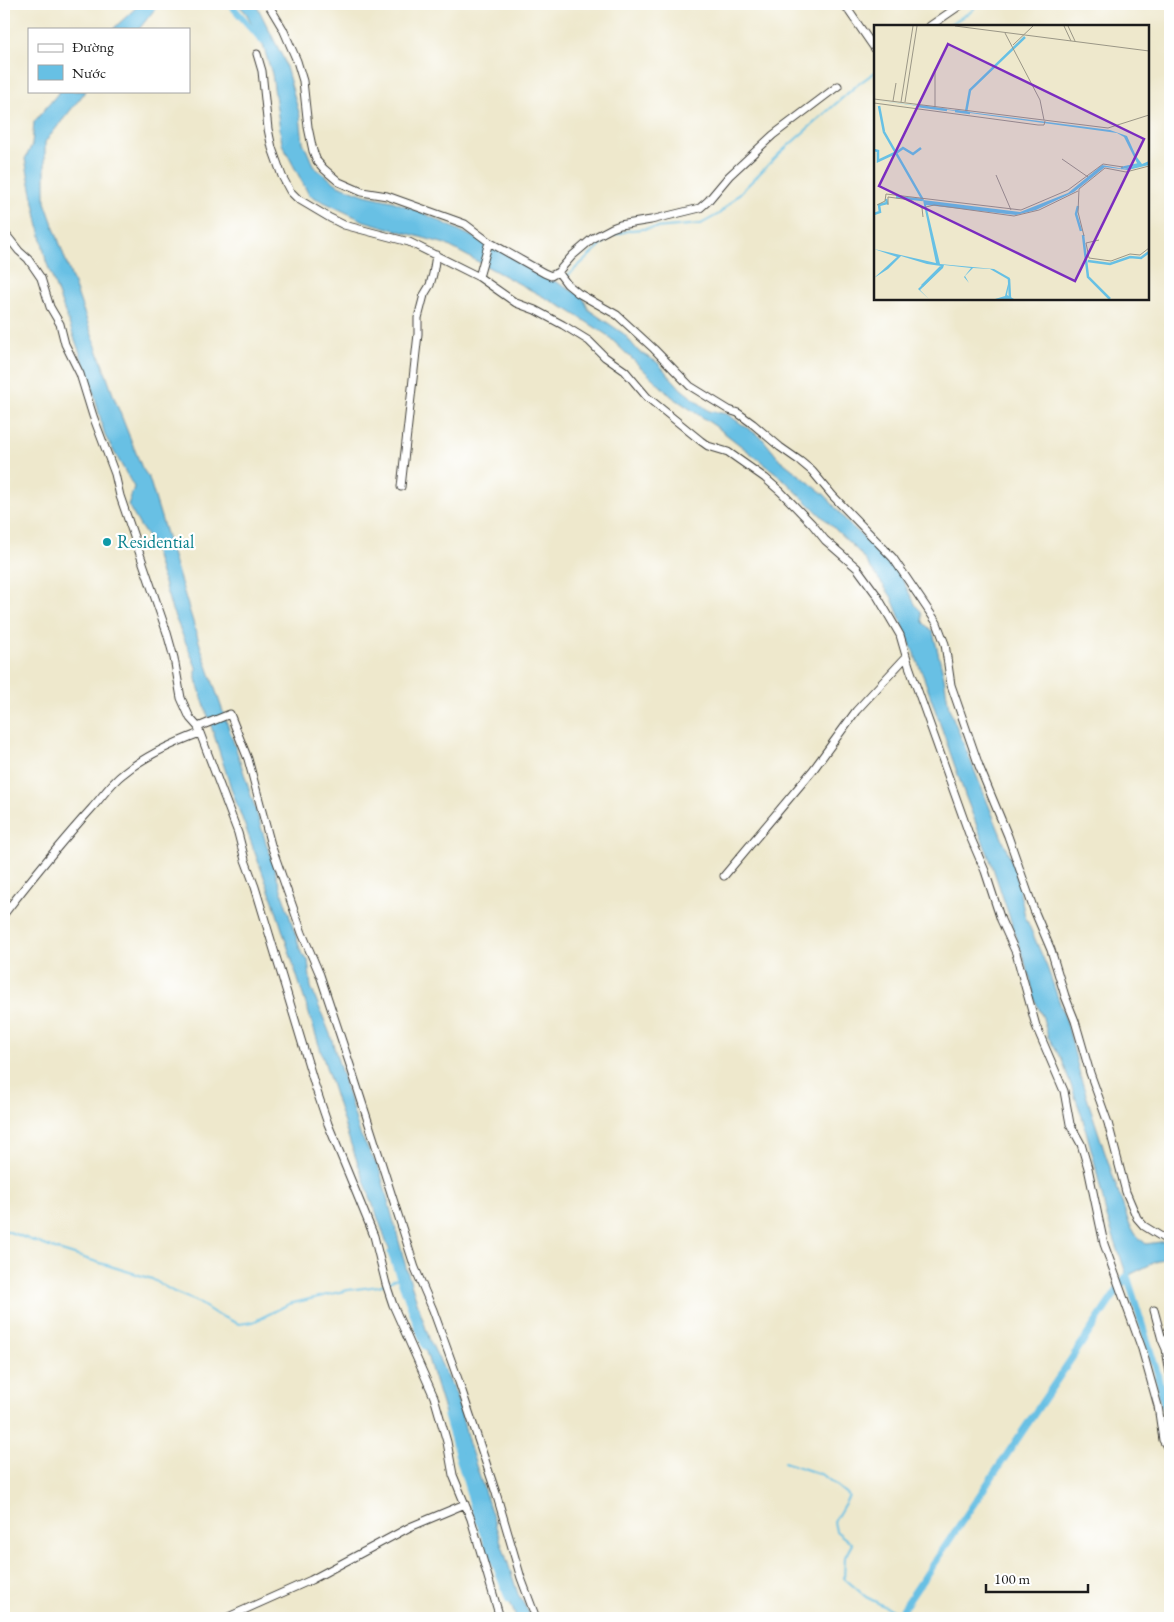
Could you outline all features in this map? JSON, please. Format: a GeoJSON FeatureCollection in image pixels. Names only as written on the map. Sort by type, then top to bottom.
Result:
{"type":"FeatureCollection","features":[{"type":"Feature","properties":{"kind":"street"},"geometry":{"type":"LineString","coordinates":[[268,4],[283,29],[297,61],[303,81],[313,152],[317,161],[324,169],[339,182],[362,192],[387,196],[465,224],[489,242],[544,274],[551,276],[559,273],[572,256],[593,238],[620,225],[652,220],[700,208],[773,135],[838,86]]}},
{"type":"Feature","properties":{"kind":"street"},"geometry":{"type":"LineString","coordinates":[[844,4],[874,48]]}},
{"type":"Feature","properties":{"kind":"street"},"geometry":{"type":"LineString","coordinates":[[931,25],[962,4]]}},
{"type":"Feature","properties":{"kind":"street"},"geometry":{"type":"LineString","coordinates":[[257,54],[264,79],[269,138],[282,176],[290,191],[298,199],[337,222],[385,237],[409,242],[438,256],[479,277],[516,303],[535,310],[589,341],[605,357],[625,371],[647,397],[701,441],[708,446],[728,452],[769,481],[796,506],[825,540],[857,568],[883,604],[900,635],[912,675],[968,834],[985,871],[1001,920],[1016,953],[1036,1026],[1064,1091],[1070,1124],[1081,1144],[1088,1168],[1104,1244],[1142,1349],[1158,1406],[1163,1440],[1170,1452]]}},
{"type":"Feature","properties":{"kind":"street"},"geometry":{"type":"LineString","coordinates":[[4,232],[37,270],[44,285],[50,307],[60,324],[65,344],[80,374],[92,416],[150,580],[174,658],[183,704],[190,718],[201,728],[238,833],[328,1124],[374,1236],[393,1305],[410,1347],[434,1397],[447,1442],[453,1475],[471,1519],[500,1618]]}},
{"type":"Feature","properties":{"kind":"street"},"geometry":{"type":"LineString","coordinates":[[479,277],[489,242]]}},
{"type":"Feature","properties":{"kind":"street"},"geometry":{"type":"LineString","coordinates":[[401,487],[418,334],[418,318],[438,256]]}},
{"type":"Feature","properties":{"kind":"street"},"geometry":{"type":"LineString","coordinates":[[559,273],[567,284],[578,293],[617,315],[642,337],[690,386],[729,410],[738,413],[780,448],[812,471],[860,525],[893,558],[937,623],[945,644],[951,685],[955,698],[982,775],[1008,836],[1034,910],[1051,950],[1108,1123],[1126,1192],[1137,1218],[1144,1226],[1165,1239],[1170,1247]]}},
{"type":"Feature","properties":{"kind":"street"},"geometry":{"type":"LineString","coordinates":[[724,876],[813,770],[856,710],[906,656]]}},
{"type":"Feature","properties":{"kind":"street"},"geometry":{"type":"LineString","coordinates":[[4,914],[77,824],[122,775],[147,756],[230,714],[248,759],[271,844],[296,916],[320,975],[376,1143],[398,1219],[459,1382],[496,1493],[521,1578],[536,1618]]}},
{"type":"Feature","properties":{"kind":"street"},"geometry":{"type":"LineString","coordinates":[[1154,1310],[1166,1349],[1170,1373]]}},
{"type":"Feature","properties":{"kind":"street"},"geometry":{"type":"LineString","coordinates":[[1166,1349],[1170,1333]]}},
{"type":"Feature","properties":{"kind":"street"},"geometry":{"type":"LineString","coordinates":[[226,1618],[311,1580],[410,1527],[464,1504]]}},
{"type":"Feature","properties":{"kind":"water"},"geometry":{"type":"Polygon","coordinates":[[[140,4],[159,4],[140,28],[114,28],[140,4]]]}},
{"type":"Feature","properties":{"kind":"water"},"geometry":{"type":"Polygon","coordinates":[[[238,4],[254,4],[258,8],[284,60],[300,116],[303,142],[314,167],[338,185],[365,195],[392,201],[423,213],[504,252],[582,296],[589,310],[624,334],[639,352],[657,362],[681,389],[709,411],[727,414],[762,438],[779,459],[825,495],[849,524],[896,567],[916,606],[921,611],[923,622],[933,632],[949,708],[1015,870],[1025,916],[1047,967],[1067,1023],[1081,1079],[1129,1223],[1136,1235],[1146,1244],[1167,1241],[1170,1238],[1170,1255],[1127,1276],[1107,1218],[1082,1116],[1062,1060],[1048,1037],[992,865],[924,678],[891,596],[859,552],[781,477],[718,428],[671,396],[607,335],[568,310],[445,244],[364,221],[309,195],[282,144],[272,74],[262,42],[246,13],[238,4]]]}},
{"type":"Feature","properties":{"kind":"water"},"geometry":{"type":"Polygon","coordinates":[[[59,92],[85,92],[45,142],[45,202],[115,400],[142,468],[149,478],[201,648],[239,758],[302,955],[308,960],[311,987],[330,1034],[360,1134],[380,1171],[407,1271],[430,1341],[456,1394],[469,1444],[518,1594],[532,1618],[516,1618],[474,1508],[422,1339],[349,1139],[273,901],[233,794],[196,679],[196,667],[172,610],[152,543],[128,505],[134,487],[105,436],[92,386],[46,261],[25,159],[32,145],[34,122],[59,92]]]}},
{"type":"Feature","properties":{"kind":"waterway"},"geometry":{"type":"LineString","coordinates":[[230,4],[263,41]]}},
{"type":"Feature","properties":{"kind":"waterway"},"geometry":{"type":"LineString","coordinates":[[949,25],[972,11],[977,4]]}},
{"type":"Feature","properties":{"kind":"waterway"},"geometry":{"type":"LineString","coordinates":[[565,278],[611,236],[631,230],[701,224],[719,214],[780,153],[857,85],[874,73]]}},
{"type":"Feature","properties":{"kind":"waterway"},"geometry":{"type":"LineString","coordinates":[[4,1230],[55,1249],[152,1279],[174,1292],[196,1301],[216,1314],[239,1324],[253,1322],[289,1304],[348,1290],[384,1284]]}},
{"type":"Feature","properties":{"kind":"waterway"},"geometry":{"type":"LineString","coordinates":[[391,1253],[425,1346]]}},
{"type":"Feature","properties":{"kind":"waterway"},"geometry":{"type":"LineString","coordinates":[[1127,1276],[1157,1372],[1170,1434]]}},
{"type":"Feature","properties":{"kind":"waterway"},"geometry":{"type":"LineString","coordinates":[[897,1618],[1127,1276]]}},
{"type":"Feature","properties":{"kind":"waterway"},"geometry":{"type":"LineString","coordinates":[[389,1282],[400,1277]]}},
{"type":"Feature","properties":{"kind":"waterway"},"geometry":{"type":"LineString","coordinates":[[447,1416],[474,1508],[509,1600]]}},
{"type":"Feature","properties":{"kind":"waterway"},"geometry":{"type":"LineString","coordinates":[[784,1462],[823,1475],[849,1496],[834,1522],[836,1531],[852,1544],[845,1557],[844,1578],[866,1597],[900,1614]]}},
{"type":"Feature","properties":{"kind":"place","name":"Residential"},"geometry":{"type":"Point","coordinates":[107,542]}}]}
